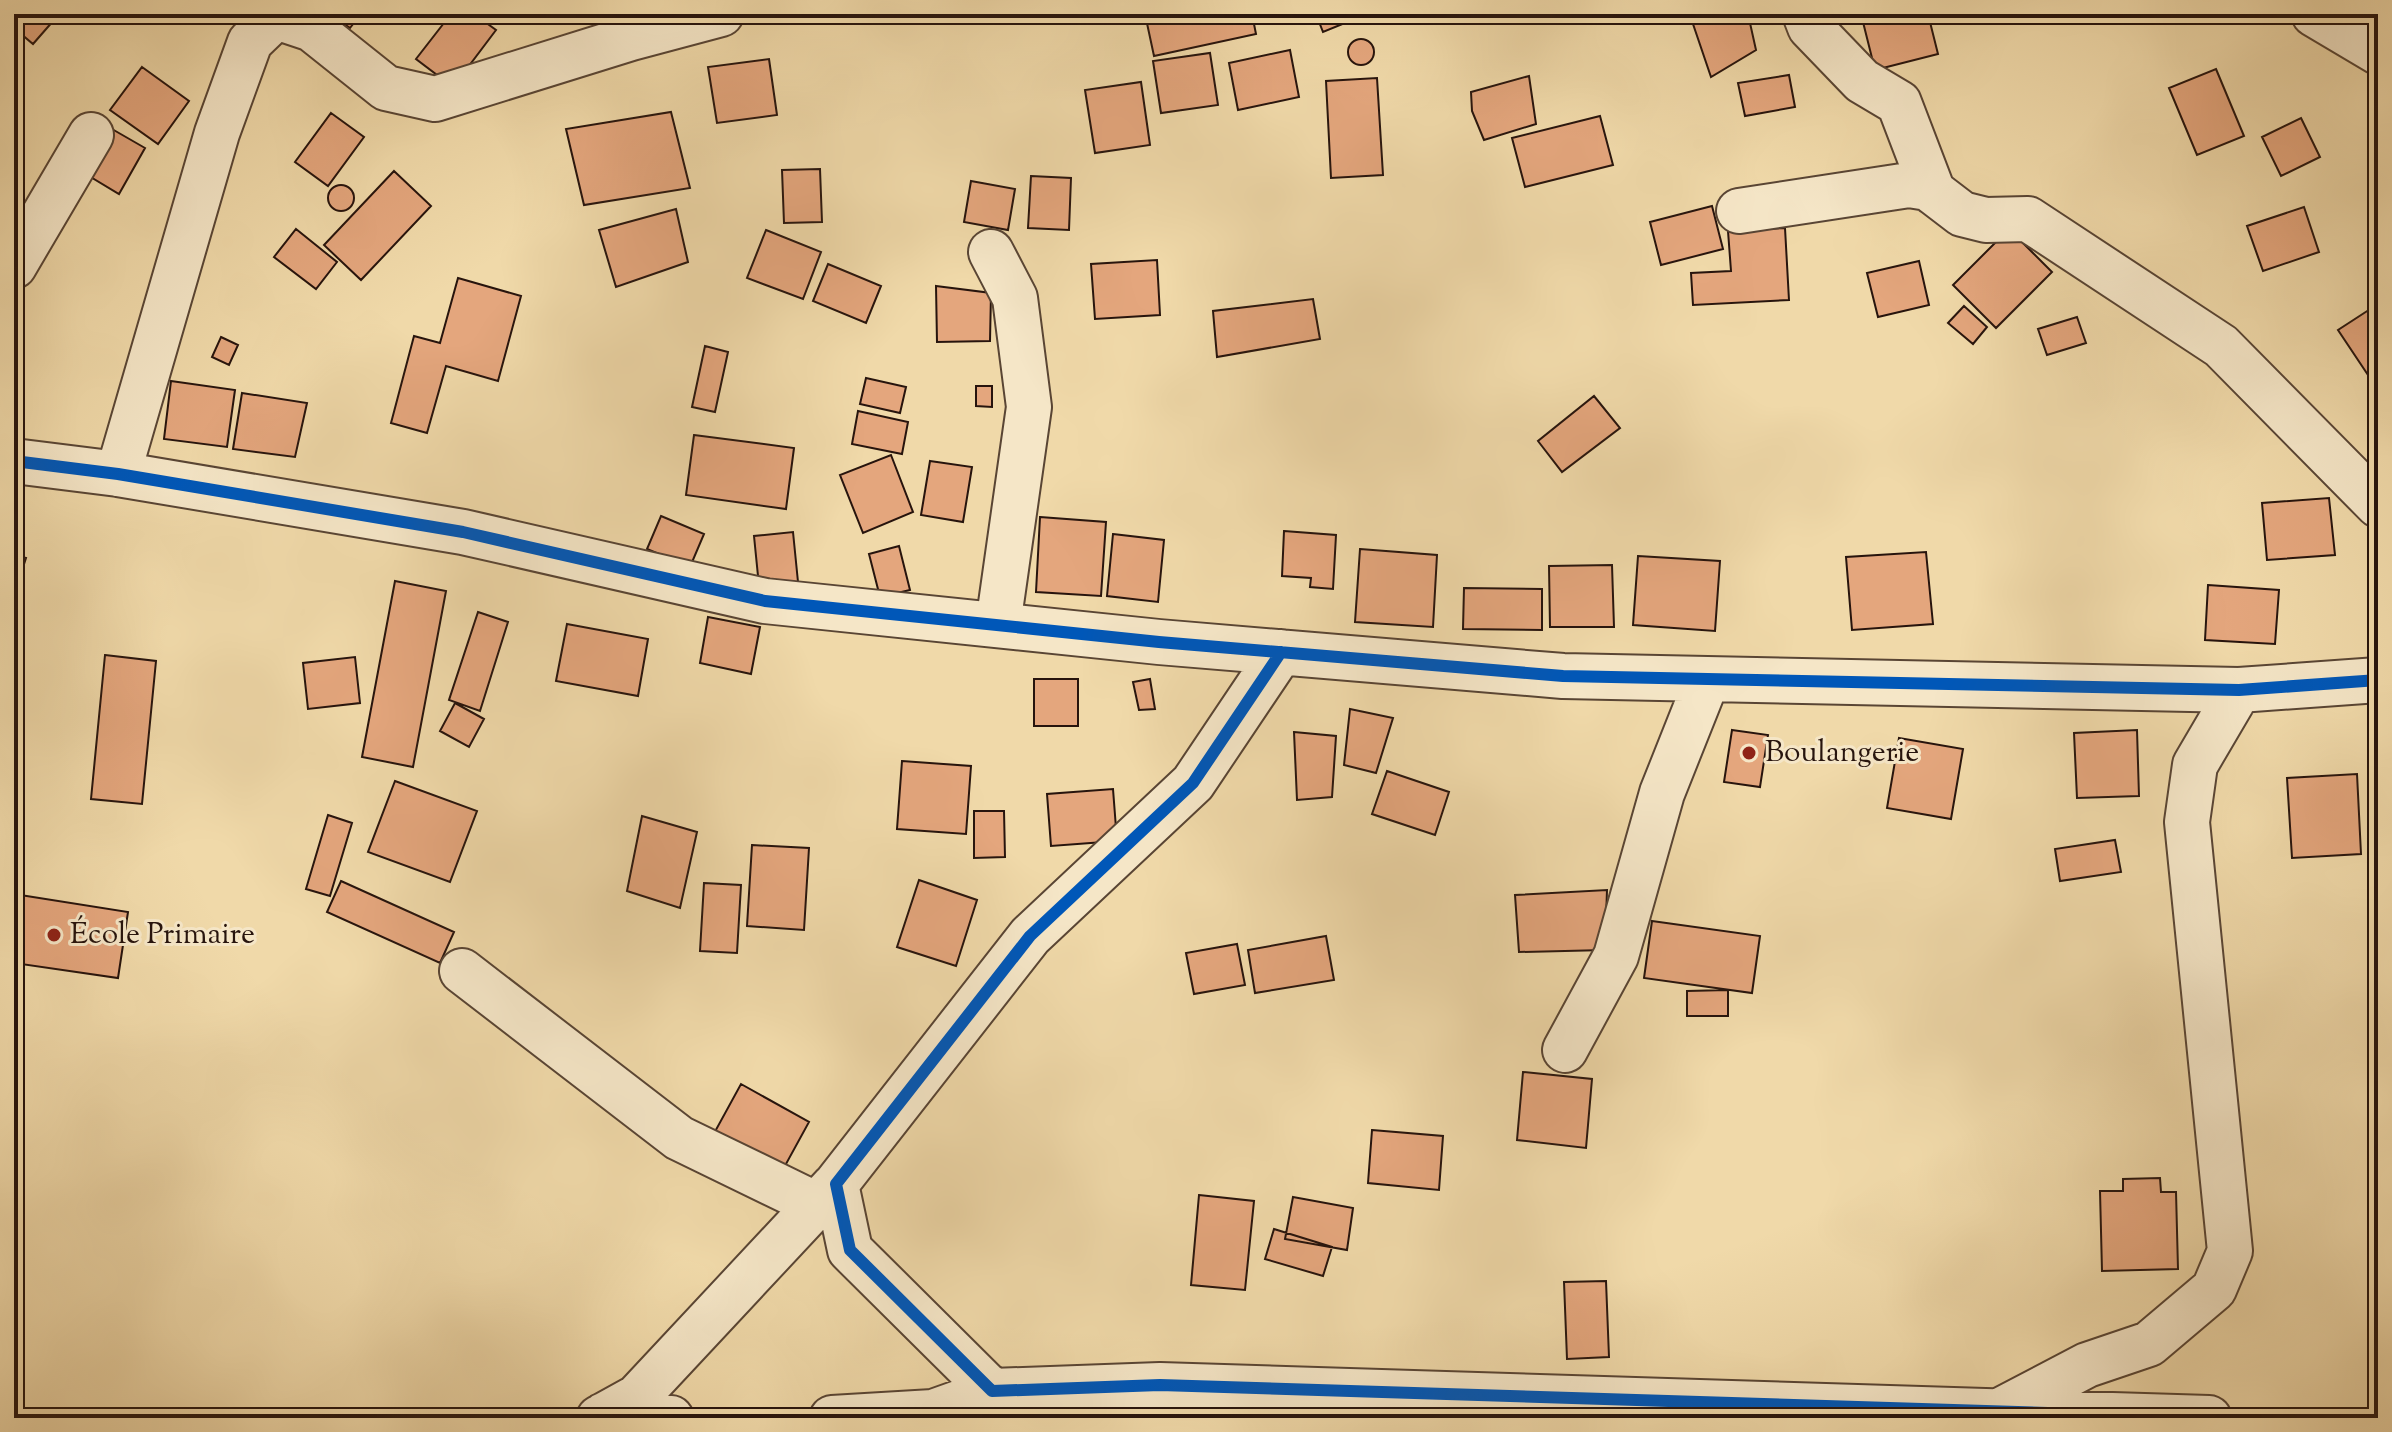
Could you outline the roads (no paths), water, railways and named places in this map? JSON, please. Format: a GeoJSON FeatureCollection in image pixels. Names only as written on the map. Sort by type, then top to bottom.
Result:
{"type":"FeatureCollection","features":[{"type":"Feature","properties":{"kind":"street"},"geometry":{"type":"LineString","coordinates":[[1805,14],[1810,27],[1862,81],[1899,103],[1933,192]]}},
{"type":"Feature","properties":{"kind":"street"},"geometry":{"type":"LineString","coordinates":[[2314,14],[2378,52]]}},
{"type":"Feature","properties":{"kind":"street"},"geometry":{"type":"LineString","coordinates":[[118,474],[217,133],[240,28],[276,17],[312,29],[386,88],[435,99],[697,17]]}},
{"type":"Feature","properties":{"kind":"street"},"geometry":{"type":"LineString","coordinates":[[14,266],[91,135]]}},
{"type":"Feature","properties":{"kind":"street"},"geometry":{"type":"LineString","coordinates":[[1739,211],[1909,185],[1928,188],[1962,214],[1986,220],[2028,219],[2221,346],[2378,505]]}},
{"type":"Feature","properties":{"kind":"street"},"geometry":{"type":"LineString","coordinates":[[991,252],[1015,298],[1029,407],[998,625]]}},
{"type":"Feature","properties":{"kind":"street"},"geometry":{"type":"LineString","coordinates":[[14,461],[118,474],[463,532],[765,601],[1281,652],[1563,676],[1707,680],[2239,690],[2378,680]]}},
{"type":"Feature","properties":{"kind":"street"},"geometry":{"type":"LineString","coordinates":[[602,1416],[637,1397],[826,1194],[1030,936],[1193,783],[1281,652]]}},
{"type":"Feature","properties":{"kind":"street"},"geometry":{"type":"LineString","coordinates":[[1565,1050],[1616,956],[1662,793],[1707,680]]}},
{"type":"Feature","properties":{"kind":"street"},"geometry":{"type":"LineString","coordinates":[[2001,1410],[2087,1365],[2149,1344],[2214,1289],[2230,1251],[2187,822],[2195,765],[2239,690]]}},
{"type":"Feature","properties":{"kind":"street"},"geometry":{"type":"LineString","coordinates":[[462,971],[679,1138],[826,1194],[850,1250],[992,1391]]}},
{"type":"Feature","properties":{"kind":"street"},"geometry":{"type":"LineString","coordinates":[[832,1418],[933,1412],[992,1391],[1158,1401],[2001,1410],[2209,1418]]}},
{"type":"Feature","properties":{"kind":"street"},"geometry":{"type":"LineString","coordinates":[[602,1416],[671,1418]]}},
{"type":"Feature","properties":{"kind":"place","name":"Boulangerie"},"geometry":{"type":"Point","coordinates":[1749,753]}},
{"type":"Feature","properties":{"kind":"place","name":"École Primaire"},"geometry":{"type":"Point","coordinates":[54,935]}}]}
